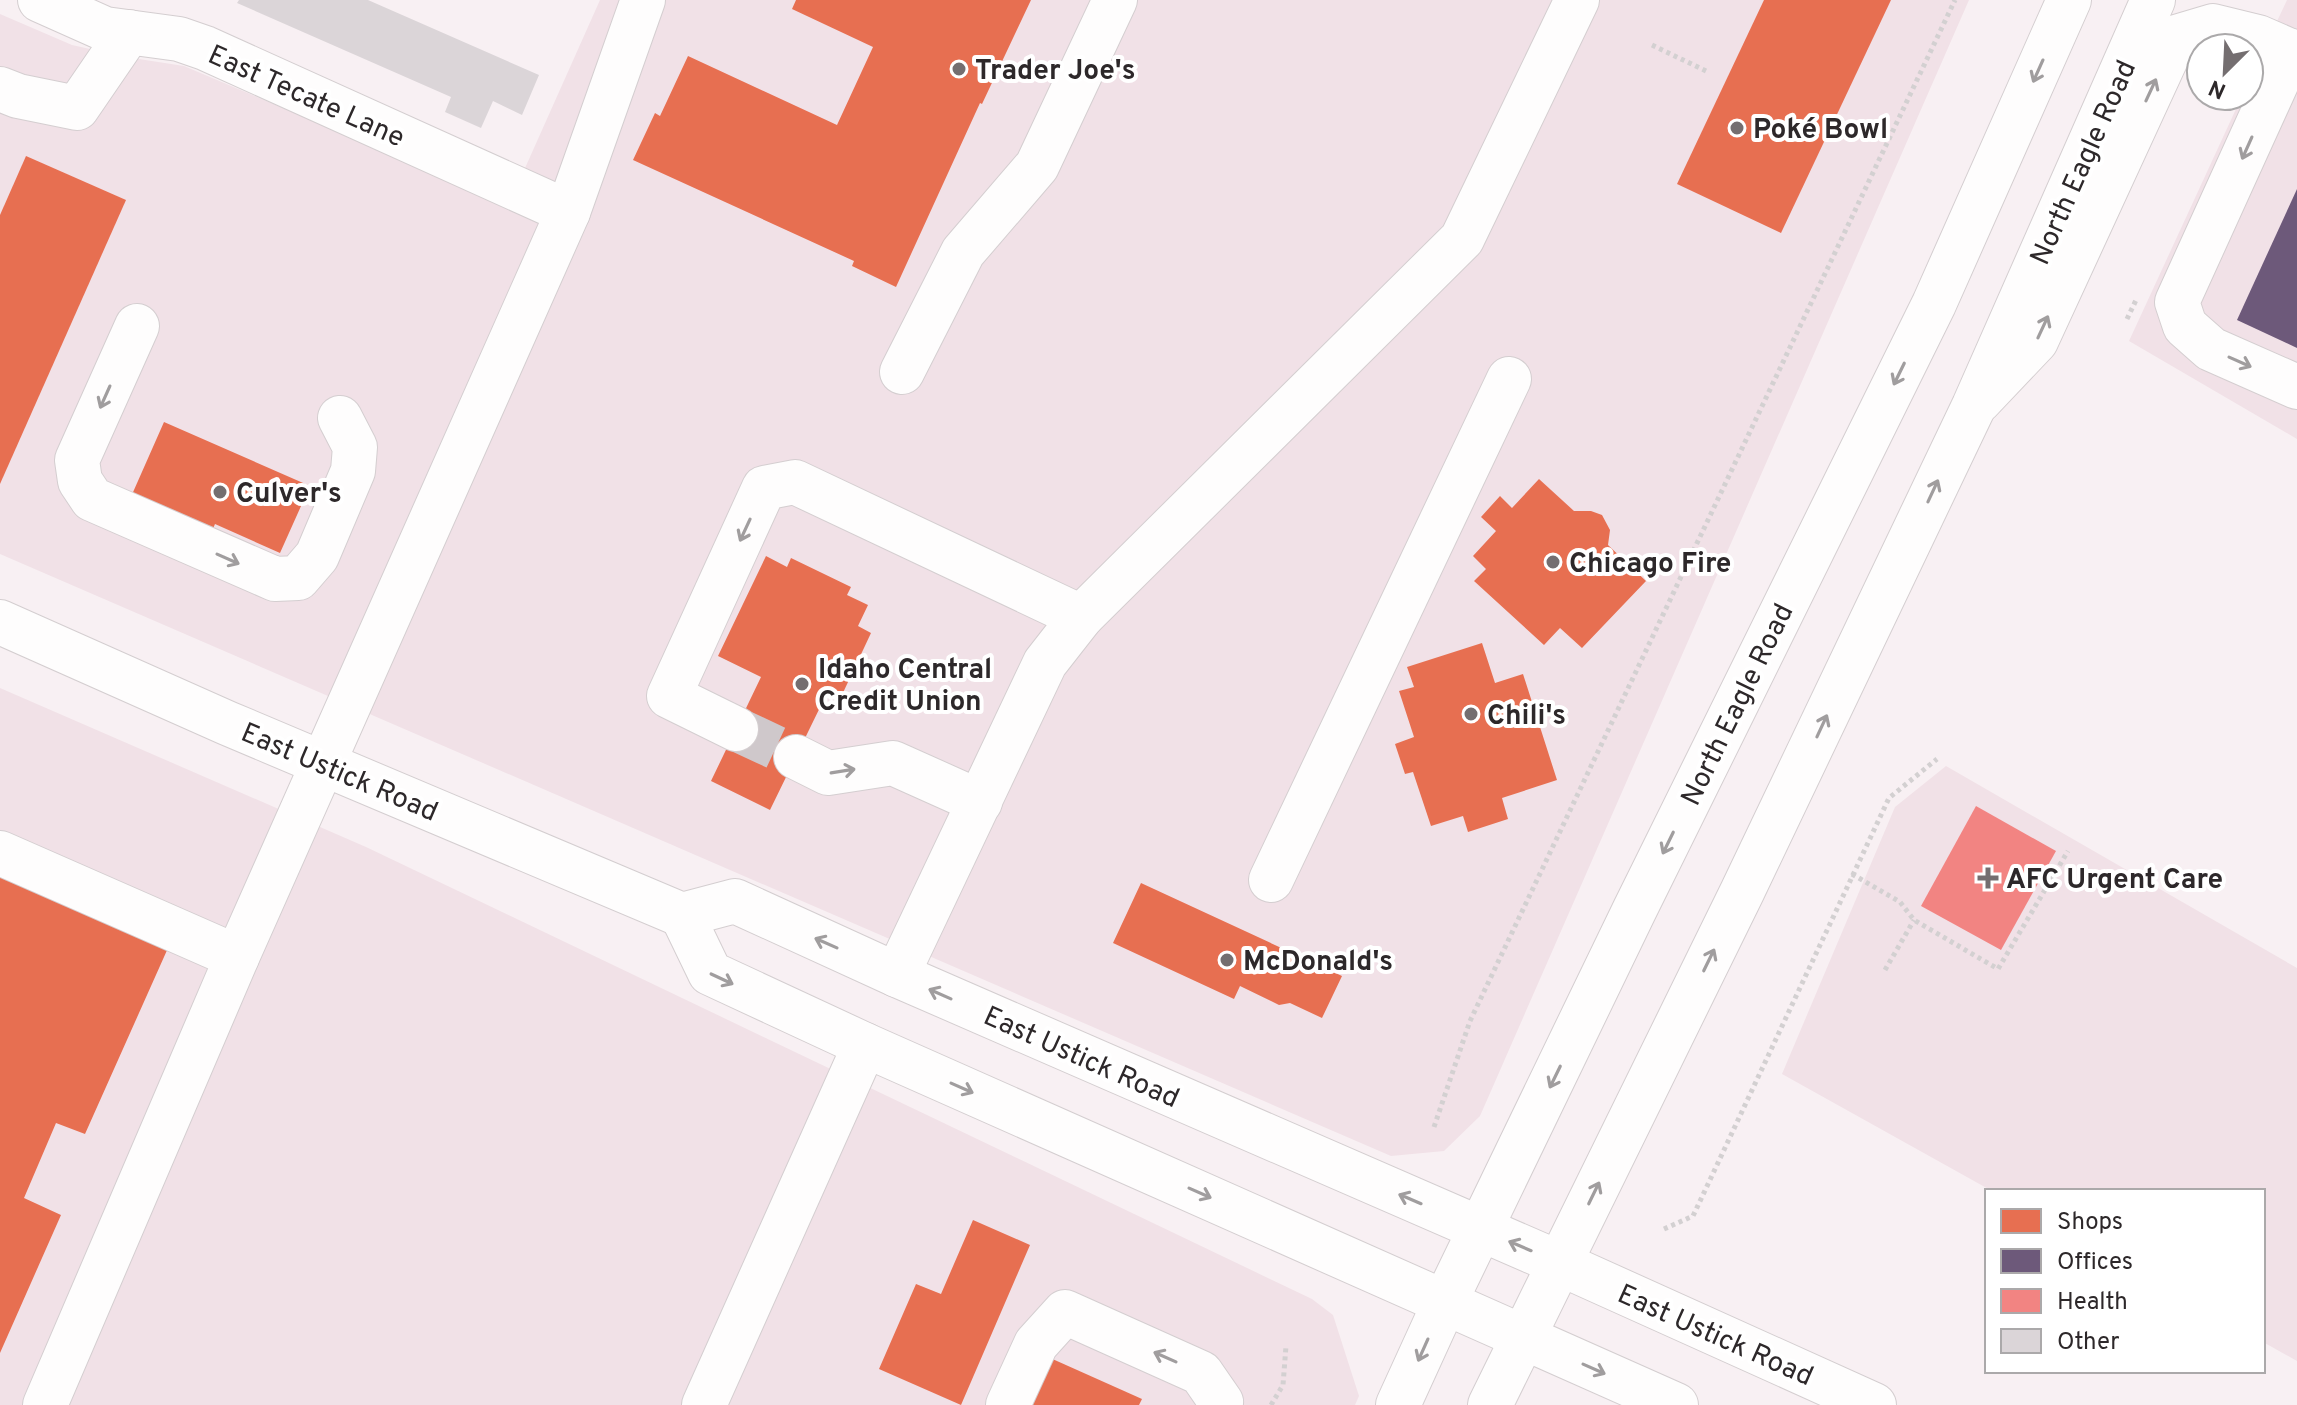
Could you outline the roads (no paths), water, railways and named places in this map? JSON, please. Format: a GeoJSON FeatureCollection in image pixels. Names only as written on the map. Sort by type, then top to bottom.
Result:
{"type":"FeatureCollection","features":[{"type":"Feature","properties":{"kind":"main road","name":"East Tecate Lane"},"geometry":{"type":"LineString","coordinates":[[40,0],[105,29],[179,39],[205,48],[568,212]]}},
{"type":"Feature","properties":{"kind":"main road"},"geometry":{"type":"LineString","coordinates":[[45,1405],[237,957],[568,212],[643,0]]}},
{"type":"Feature","properties":{"kind":"main road"},"geometry":{"type":"LineString","coordinates":[[902,372],[963,252],[1037,166],[1115,0]]}},
{"type":"Feature","properties":{"kind":"main road"},"geometry":{"type":"LineString","coordinates":[[897,975],[1045,663],[1081,617],[1462,239],[1577,0]]}},
{"type":"Feature","properties":{"kind":"main road","name":"North Eagle Road"},"geometry":{"type":"LineString","coordinates":[[1398,1405],[1669,840],[1934,304],[2069,0]]}},
{"type":"Feature","properties":{"kind":"main road","name":"North Eagle Road"},"geometry":{"type":"LineString","coordinates":[[1490,1405],[1742,892],[1974,406],[2153,0]]}},
{"type":"Feature","properties":{"kind":"main road"},"geometry":{"type":"LineString","coordinates":[[1974,406],[2036,341],[2176,37],[2213,26],[2258,37],[2294,53],[2177,302],[2185,326],[2211,349],[2297,387]]}},
{"type":"Feature","properties":{"kind":"main road"},"geometry":{"type":"LineString","coordinates":[[0,89],[18,96],[77,108],[129,32]]}},
{"type":"Feature","properties":{"kind":"main road"},"geometry":{"type":"LineString","coordinates":[[137,326],[77,460],[80,481],[92,499],[275,579],[298,578],[317,556],[353,471],[355,447],[340,418]]}},
{"type":"Feature","properties":{"kind":"main road"},"geometry":{"type":"LineString","coordinates":[[1271,880],[1509,379]]}},
{"type":"Feature","properties":{"kind":"main road"},"geometry":{"type":"LineString","coordinates":[[736,729],[669,696],[764,488],[795,482],[1081,617]]}},
{"type":"Feature","properties":{"kind":"main road","name":"East Ustick Road"},"geometry":{"type":"LineString","coordinates":[[0,622],[324,764],[682,915],[735,901],[1874,1405]]}},
{"type":"Feature","properties":{"kind":"main road"},"geometry":{"type":"LineString","coordinates":[[796,757],[828,773],[893,763],[980,802]]}},
{"type":"Feature","properties":{"kind":"main road"},"geometry":{"type":"LineString","coordinates":[[0,853],[237,957]]}},
{"type":"Feature","properties":{"kind":"main road"},"geometry":{"type":"LineString","coordinates":[[682,915],[710,973],[865,1045],[1676,1405]]}},
{"type":"Feature","properties":{"kind":"main road"},"geometry":{"type":"LineString","coordinates":[[705,1405],[865,1045]]}},
{"type":"Feature","properties":{"kind":"main road"},"geometry":{"type":"LineString","coordinates":[[1008,1405],[1036,1344],[1065,1312],[1201,1373],[1220,1405]]}},
{"type":"Feature","properties":{"kind":"tunnel"},"geometry":{"type":"LineString","coordinates":[[736,729],[796,757]]}},
{"type":"Feature","properties":{"kind":"place","name":"Trader Joe's"},"geometry":{"type":"Point","coordinates":[959,69]}},
{"type":"Feature","properties":{"kind":"place","name":"Poké Bowl"},"geometry":{"type":"Point","coordinates":[1737,128]}},
{"type":"Feature","properties":{"kind":"place","name":"Culver's"},"geometry":{"type":"Point","coordinates":[220,492]}},
{"type":"Feature","properties":{"kind":"place","name":"Chicago Fire"},"geometry":{"type":"Point","coordinates":[1553,562]}},
{"type":"Feature","properties":{"kind":"place","name":"Idaho Central Credit Union"},"geometry":{"type":"Point","coordinates":[802,684]}},
{"type":"Feature","properties":{"kind":"place","name":"Chili's"},"geometry":{"type":"Point","coordinates":[1471,714]}},
{"type":"Feature","properties":{"kind":"place","name":"AFC Urgent Care"},"geometry":{"type":"Point","coordinates":[1988,878]}},
{"type":"Feature","properties":{"kind":"place","name":"McDonald's"},"geometry":{"type":"Point","coordinates":[1227,960]}}]}
